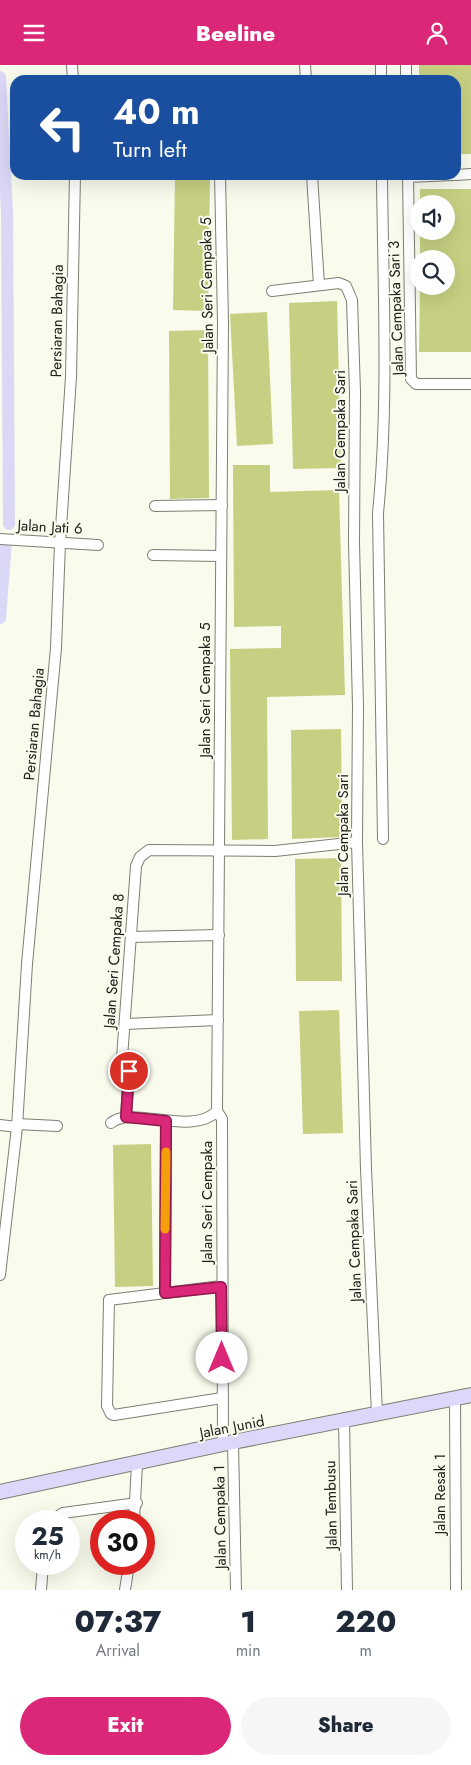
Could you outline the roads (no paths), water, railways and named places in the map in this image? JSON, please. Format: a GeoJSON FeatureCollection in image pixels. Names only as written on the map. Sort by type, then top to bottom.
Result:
{"type":"FeatureCollection","features":[{"type":"Feature","properties":{"kind":"street","name":"Persiaran Bahagia"},"geometry":{"type":"LineString","coordinates":[[0,1275],[17,1126],[27,964],[56,648],[60,543],[71,377],[75,180]]}},
{"type":"Feature","properties":{"kind":"street","name":"Jalan Seri Cempaka 5"},"geometry":{"type":"LineString","coordinates":[[217,1111],[223,322],[220,180]]}},
{"type":"Feature","properties":{"kind":"street"},"geometry":{"type":"LineString","coordinates":[[312,180],[319,285]]}},
{"type":"Feature","properties":{"kind":"street"},"geometry":{"type":"LineString","coordinates":[[382,180],[383,378],[381,482],[378,513],[383,839]]}},
{"type":"Feature","properties":{"kind":"street","name":"Jalan Cempaka Sari 3"},"geometry":{"type":"LineString","coordinates":[[408,180],[411,379],[416,384],[471,384]]}},
{"type":"Feature","properties":{"kind":"street","name":"Jalan Cempaka Sari"},"geometry":{"type":"LineString","coordinates":[[272,291],[339,283],[346,286],[352,300],[355,392],[354,543],[358,706],[357,842],[366,1169],[377,1414]]}},
{"type":"Feature","properties":{"kind":"street"},"geometry":{"type":"LineString","coordinates":[[155,506],[222,505]]}},
{"type":"Feature","properties":{"kind":"street","name":"Jalan Jati 6"},"geometry":{"type":"LineString","coordinates":[[0,539],[98,545]]}},
{"type":"Feature","properties":{"kind":"street"},"geometry":{"type":"LineString","coordinates":[[153,555],[222,556]]}},
{"type":"Feature","properties":{"kind":"street"},"geometry":{"type":"LineString","coordinates":[[219,852],[275,851],[357,842]]}},
{"type":"Feature","properties":{"kind":"street","name":"Jalan Seri Cempaka 8"},"geometry":{"type":"LineString","coordinates":[[126,1117],[129,1071],[122,1058],[136,866],[140,857],[150,850],[219,852]]}},
{"type":"Feature","properties":{"kind":"street"},"geometry":{"type":"LineString","coordinates":[[131,937],[219,935]]}},
{"type":"Feature","properties":{"kind":"street"},"geometry":{"type":"LineString","coordinates":[[125,1024],[218,1020]]}},
{"type":"Feature","properties":{"kind":"street"},"geometry":{"type":"LineString","coordinates":[[111,1123],[116,1118],[126,1117],[166,1121],[205,1119],[217,1111]]}},
{"type":"Feature","properties":{"kind":"street","name":"Jalan Seri Cempaka"},"geometry":{"type":"LineString","coordinates":[[217,1111],[222,1119],[222,1398],[228,1443]]}},
{"type":"Feature","properties":{"kind":"street"},"geometry":{"type":"LineString","coordinates":[[165,1293],[166,1121]]}},
{"type":"Feature","properties":{"kind":"street"},"geometry":{"type":"LineString","coordinates":[[0,1125],[57,1126]]}},
{"type":"Feature","properties":{"kind":"street"},"geometry":{"type":"LineString","coordinates":[[221,1287],[109,1300],[107,1405],[111,1414],[222,1398]]}},
{"type":"Feature","properties":{"kind":"street","name":"Jalan Junid"},"geometry":{"type":"LineString","coordinates":[[0,1493],[138,1470],[228,1443],[471,1395]]}},
{"type":"Feature","properties":{"kind":"street","name":"Jalan Resak 1"},"geometry":{"type":"LineString","coordinates":[[455,1398],[456,1590]]}},
{"type":"Feature","properties":{"kind":"street","name":"Jalan Tembusu"},"geometry":{"type":"LineString","coordinates":[[344,1420],[347,1590]]}},
{"type":"Feature","properties":{"kind":"street","name":"Jalan Cempaka 1"},"geometry":{"type":"LineString","coordinates":[[228,1443],[236,1590]]}},
{"type":"Feature","properties":{"kind":"street"},"geometry":{"type":"LineString","coordinates":[[136,1510],[138,1470]]}},
{"type":"Feature","properties":{"kind":"street"},"geometry":{"type":"LineString","coordinates":[[80,1511],[137,1503]]}},
{"type":"Feature","properties":{"kind":"street"},"geometry":{"type":"LineString","coordinates":[[41,1590],[42,1575]]}},
{"type":"Feature","properties":{"kind":"street"},"geometry":{"type":"LineString","coordinates":[[126,1590],[128,1575]]}},
{"type":"Feature","properties":{"kind":"waterway"},"geometry":{"type":"LineString","coordinates":[[0,77],[7,212],[9,524]]}},
{"type":"Feature","properties":{"kind":"waterway"},"geometry":{"type":"LineString","coordinates":[[0,618],[6,542]]}}]}
